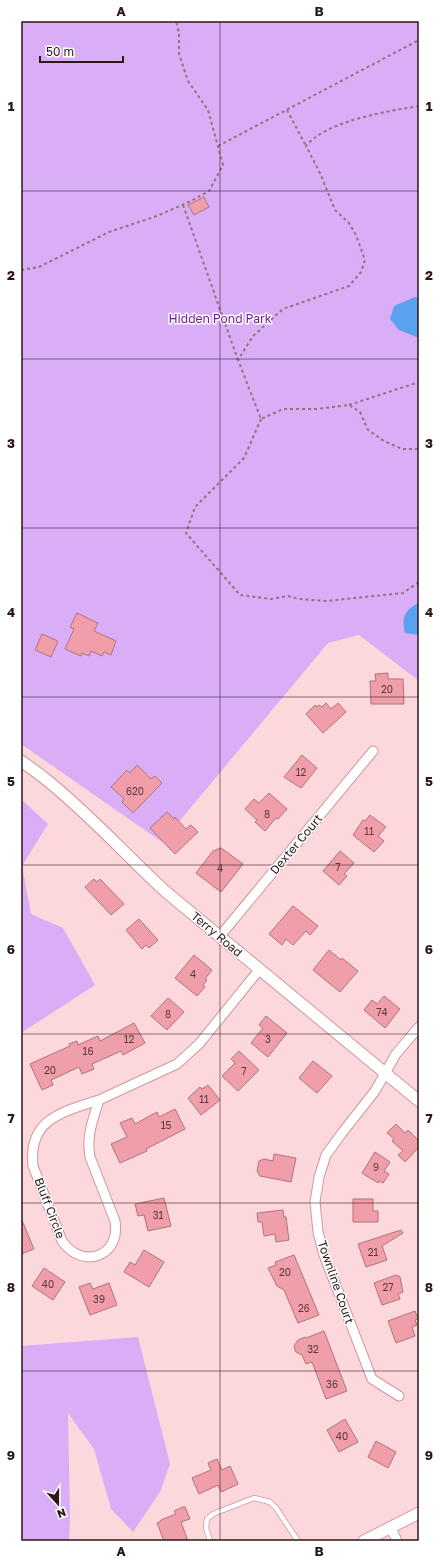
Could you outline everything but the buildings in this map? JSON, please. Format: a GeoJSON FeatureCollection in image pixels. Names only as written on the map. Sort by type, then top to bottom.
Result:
{"type":"FeatureCollection","features":[{"type":"Feature","properties":{"kind":"street","name":"Dexter Court"},"geometry":{"type":"LineString","coordinates":[[220,936],[373,751]]}},
{"type":"Feature","properties":{"kind":"street","name":"Terry Road"},"geometry":{"type":"LineString","coordinates":[[21,761],[64,794],[107,833],[140,868],[166,892],[419,1101]]}},
{"type":"Feature","properties":{"kind":"street","name":"Bluff Circle"},"geometry":{"type":"LineString","coordinates":[[98,1100],[88,1133],[88,1146],[90,1157],[115,1221],[117,1231],[109,1248],[101,1254],[92,1257],[82,1257],[72,1253],[62,1241],[33,1166],[33,1143],[38,1132],[46,1122],[65,1112],[98,1100],[178,1064],[199,1044],[259,970]]}},
{"type":"Feature","properties":{"kind":"street","name":"Townline Court"},"geometry":{"type":"LineString","coordinates":[[399,1396],[372,1379],[324,1255],[318,1232],[315,1202],[318,1177],[326,1155],[342,1132],[375,1092],[396,1054],[419,1027]]}},
{"type":"Feature","properties":{"kind":"street"},"geometry":{"type":"LineString","coordinates":[[364,1541],[419,1513]]}},
{"type":"Feature","properties":{"kind":"street"},"geometry":{"type":"LineString","coordinates":[[391,1528],[397,1541]]}},
{"type":"Feature","properties":{"kind":"lane"},"geometry":{"type":"LineString","coordinates":[[210,1541],[206,1528],[207,1520],[213,1514],[254,1498],[270,1502],[276,1508],[298,1541]]}},
{"type":"Feature","properties":{"kind":"path"},"geometry":{"type":"LineString","coordinates":[[21,270],[39,267],[109,232],[157,216],[183,205],[209,191],[223,165],[208,110],[188,81],[179,54],[179,33],[176,21]]}},
{"type":"Feature","properties":{"kind":"path"},"geometry":{"type":"LineString","coordinates":[[218,146],[419,40]]}},
{"type":"Feature","properties":{"kind":"path"},"geometry":{"type":"LineString","coordinates":[[306,146],[312,137],[346,123],[384,112],[419,106]]}},
{"type":"Feature","properties":{"kind":"path"},"geometry":{"type":"LineString","coordinates":[[238,360],[253,336],[283,309],[349,286],[361,272],[365,260],[350,223],[336,210],[320,173],[287,110]]}},
{"type":"Feature","properties":{"kind":"path"},"geometry":{"type":"LineString","coordinates":[[183,205],[238,360],[261,419]]}},
{"type":"Feature","properties":{"kind":"path"},"geometry":{"type":"LineString","coordinates":[[419,382],[349,405],[316,409],[283,409],[261,419],[244,458],[195,507],[186,533],[240,595],[271,599],[288,596],[299,599],[326,601],[403,593],[419,582]]}},
{"type":"Feature","properties":{"kind":"path"},"geometry":{"type":"LineString","coordinates":[[349,405],[360,412],[368,430],[384,441],[402,449],[419,450]]}},
{"type":"Feature","properties":{"kind":"green space","name":"Hidden Pond Park"},"geometry":{"type":"Polygon","coordinates":[[[21,21],[419,21],[419,681],[359,635],[328,643],[162,842],[21,744],[21,21]]]}},
{"type":"Feature","properties":{"kind":"green space"},"geometry":{"type":"Polygon","coordinates":[[[21,799],[48,824],[22,866],[31,914],[63,928],[95,985],[21,1033],[21,799]]]}},
{"type":"Feature","properties":{"kind":"green space"},"geometry":{"type":"Polygon","coordinates":[[[138,1337],[170,1464],[160,1492],[133,1532],[111,1509],[94,1449],[68,1413],[69,1541],[21,1541],[21,1346],[138,1337]]]}},
{"type":"Feature","properties":{"kind":"water"},"geometry":{"type":"Polygon","coordinates":[[[415,297],[419,298],[419,338],[399,330],[390,319],[394,306],[415,297]]]}},
{"type":"Feature","properties":{"kind":"water"},"geometry":{"type":"Polygon","coordinates":[[[419,602],[419,635],[405,633],[405,614],[410,608],[419,602]]]}}]}
